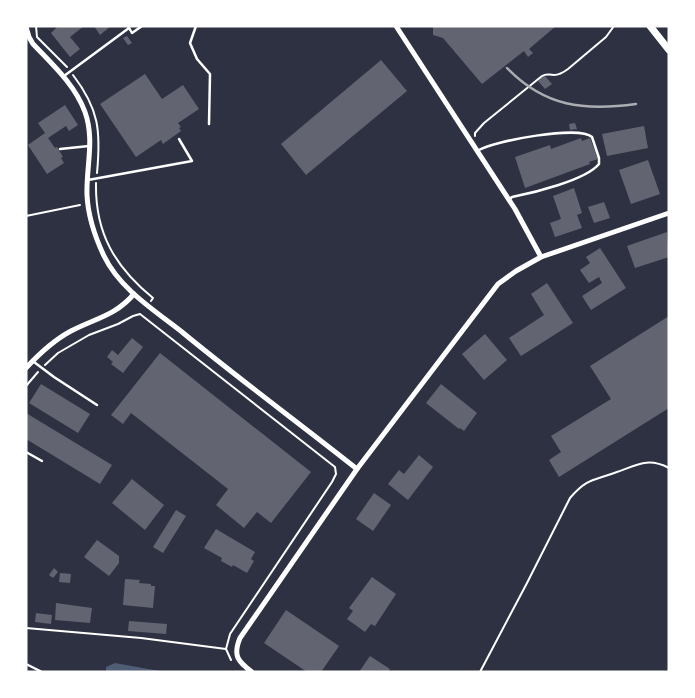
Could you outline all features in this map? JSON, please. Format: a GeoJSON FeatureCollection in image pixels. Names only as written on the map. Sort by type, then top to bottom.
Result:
{"type":"FeatureCollection","features":[{"type":"Feature","properties":{"kind":"main road"},"geometry":{"type":"LineString","coordinates":[[650,26],[668,49]]}},
{"type":"Feature","properties":{"kind":"street"},"geometry":{"type":"LineString","coordinates":[[396,26],[479,150],[542,257]]}},
{"type":"Feature","properties":{"kind":"street"},"geometry":{"type":"LineString","coordinates":[[26,27],[33,44],[64,76],[86,114],[91,146],[88,180],[88,204],[91,223],[97,241],[116,277],[134,294],[357,469]]}},
{"type":"Feature","properties":{"kind":"street"},"geometry":{"type":"LineString","coordinates":[[252,672],[245,667],[238,657],[236,649],[240,638],[357,469],[498,284],[516,271],[542,257],[669,213]]}},
{"type":"Feature","properties":{"kind":"street"},"geometry":{"type":"LineString","coordinates":[[26,368],[51,344],[71,331],[118,310],[134,294]]}},
{"type":"Feature","properties":{"kind":"lane"},"geometry":{"type":"LineString","coordinates":[[64,76],[129,27],[132,33],[142,26]]}},
{"type":"Feature","properties":{"kind":"lane"},"geometry":{"type":"LineString","coordinates":[[196,26],[190,43],[197,59],[210,74],[209,124]]}},
{"type":"Feature","properties":{"kind":"lane"},"geometry":{"type":"LineString","coordinates":[[479,150],[499,142],[559,132],[580,132],[589,134],[592,137],[599,158],[599,164],[591,171],[552,186],[512,197],[509,200]]}},
{"type":"Feature","properties":{"kind":"lane"},"geometry":{"type":"LineString","coordinates":[[88,180],[192,161],[179,139]]}},
{"type":"Feature","properties":{"kind":"lane"},"geometry":{"type":"LineString","coordinates":[[60,149],[91,146]]}},
{"type":"Feature","properties":{"kind":"lane"},"geometry":{"type":"LineString","coordinates":[[32,361],[97,405]]}},
{"type":"Feature","properties":{"kind":"lane"},"geometry":{"type":"LineString","coordinates":[[26,452],[42,462]]}},
{"type":"Feature","properties":{"kind":"lane"},"geometry":{"type":"LineString","coordinates":[[26,664],[42,672]]}},
{"type":"Feature","properties":{"kind":"path"},"geometry":{"type":"LineString","coordinates":[[479,150],[475,133],[484,123],[542,76],[546,74],[554,75],[568,69],[606,37],[614,26]]}},
{"type":"Feature","properties":{"kind":"path"},"geometry":{"type":"LineString","coordinates":[[26,386],[58,353],[89,335],[140,314],[153,298],[137,285],[114,258],[100,224],[96,203]]}},
{"type":"Feature","properties":{"kind":"path"},"geometry":{"type":"LineString","coordinates":[[26,216],[88,204]]}},
{"type":"Feature","properties":{"kind":"path"},"geometry":{"type":"LineString","coordinates":[[140,314],[335,467],[336,474],[332,482],[230,634],[226,650],[232,661]]}},
{"type":"Feature","properties":{"kind":"path"},"geometry":{"type":"LineString","coordinates":[[480,672],[528,583],[570,498],[580,487],[591,479],[647,462],[659,463],[669,468]]}},
{"type":"Feature","properties":{"kind":"path"},"geometry":{"type":"LineString","coordinates":[[26,628],[140,638],[226,650]]}},
{"type":"Feature","properties":{"kind":"water"},"geometry":{"type":"Polygon","coordinates":[[[115,663],[165,672],[106,672],[106,667],[115,663]]]}},
{"type":"Feature","properties":{"kind":"building"},"geometry":{"type":"Polygon","coordinates":[[[58,26],[84,26],[70,37],[80,49],[70,57],[51,33],[58,26]]]}},
{"type":"Feature","properties":{"kind":"building"},"geometry":{"type":"Polygon","coordinates":[[[94,26],[111,26],[100,35],[94,26]]]}},
{"type":"Feature","properties":{"kind":"building"},"geometry":{"type":"Polygon","coordinates":[[[433,26],[556,26],[529,49],[533,53],[528,57],[524,51],[482,84],[443,38],[433,35],[433,26]]]}},
{"type":"Feature","properties":{"kind":"building"},"geometry":{"type":"Polygon","coordinates":[[[127,36],[132,43],[128,45],[123,38],[127,36]]]}},
{"type":"Feature","properties":{"kind":"building"},"geometry":{"type":"Polygon","coordinates":[[[381,60],[407,91],[306,175],[281,144],[381,60]]]}},
{"type":"Feature","properties":{"kind":"building"},"geometry":{"type":"Polygon","coordinates":[[[145,74],[162,99],[183,85],[199,109],[178,123],[181,131],[163,144],[161,140],[136,157],[100,104],[145,74]]]}},
{"type":"Feature","properties":{"kind":"building"},"geometry":{"type":"Polygon","coordinates":[[[544,75],[552,84],[545,89],[538,81],[544,75]]]}},
{"type":"Feature","properties":{"kind":"building"},"geometry":{"type":"Polygon","coordinates":[[[65,105],[78,125],[69,131],[66,126],[48,138],[55,148],[57,147],[64,163],[47,174],[28,145],[45,133],[38,123],[65,105]]]}},
{"type":"Feature","properties":{"kind":"building"},"geometry":{"type":"Polygon","coordinates":[[[575,123],[577,129],[570,130],[569,124],[575,123]]]}},
{"type":"Feature","properties":{"kind":"building"},"geometry":{"type":"Polygon","coordinates":[[[644,126],[648,148],[607,156],[602,134],[644,126]]]}},
{"type":"Feature","properties":{"kind":"building"},"geometry":{"type":"Polygon","coordinates":[[[581,138],[582,141],[590,138],[598,159],[589,162],[590,164],[525,188],[515,157],[550,145],[551,149],[581,138]]]}},
{"type":"Feature","properties":{"kind":"building"},"geometry":{"type":"Polygon","coordinates":[[[648,160],[660,194],[631,204],[619,170],[648,160]]]}},
{"type":"Feature","properties":{"kind":"building"},"geometry":{"type":"Polygon","coordinates":[[[574,188],[582,213],[577,215],[582,228],[555,237],[550,223],[561,219],[553,196],[574,188]]]}},
{"type":"Feature","properties":{"kind":"building"},"geometry":{"type":"Polygon","coordinates":[[[604,202],[610,218],[594,223],[588,207],[604,202]]]}},
{"type":"Feature","properties":{"kind":"building"},"geometry":{"type":"Polygon","coordinates":[[[667,232],[669,257],[635,268],[627,246],[667,232]]]}},
{"type":"Feature","properties":{"kind":"building"},"geometry":{"type":"Polygon","coordinates":[[[600,248],[626,288],[591,310],[582,296],[602,283],[599,277],[589,283],[580,270],[590,263],[586,257],[600,248]]]}},
{"type":"Feature","properties":{"kind":"building"},"geometry":{"type":"Polygon","coordinates":[[[547,283],[573,323],[521,356],[509,338],[544,315],[531,294],[547,283]]]}},
{"type":"Feature","properties":{"kind":"building"},"geometry":{"type":"Polygon","coordinates":[[[669,316],[669,408],[559,477],[549,460],[561,452],[551,436],[611,399],[590,366],[669,316]]]}},
{"type":"Feature","properties":{"kind":"building"},"geometry":{"type":"Polygon","coordinates":[[[485,334],[507,360],[484,380],[462,354],[485,334]]]}},
{"type":"Feature","properties":{"kind":"building"},"geometry":{"type":"Polygon","coordinates":[[[132,338],[143,347],[123,373],[111,364],[113,362],[107,357],[112,350],[118,355],[132,338]]]}},
{"type":"Feature","properties":{"kind":"building"},"geometry":{"type":"Polygon","coordinates":[[[160,353],[311,472],[271,523],[257,512],[244,528],[216,505],[228,489],[131,413],[123,424],[111,415],[160,353]]]}},
{"type":"Feature","properties":{"kind":"building"},"geometry":{"type":"Polygon","coordinates":[[[41,384],[90,414],[78,433],[29,403],[41,384]]]}},
{"type":"Feature","properties":{"kind":"building"},"geometry":{"type":"Polygon","coordinates":[[[441,384],[477,413],[464,431],[426,403],[441,384]]]}},
{"type":"Feature","properties":{"kind":"building"},"geometry":{"type":"Polygon","coordinates":[[[26,413],[112,465],[100,484],[26,439],[26,413]]]}},
{"type":"Feature","properties":{"kind":"building"},"geometry":{"type":"Polygon","coordinates":[[[419,455],[433,467],[408,500],[388,484],[399,470],[404,474],[419,455]]]}},
{"type":"Feature","properties":{"kind":"building"},"geometry":{"type":"Polygon","coordinates":[[[132,479],[164,505],[145,530],[112,503],[132,479]]]}},
{"type":"Feature","properties":{"kind":"building"},"geometry":{"type":"Polygon","coordinates":[[[374,493],[391,505],[373,531],[356,519],[374,493]]]}},
{"type":"Feature","properties":{"kind":"building"},"geometry":{"type":"Polygon","coordinates":[[[176,510],[186,516],[163,553],[153,547],[176,510]]]}},
{"type":"Feature","properties":{"kind":"building"},"geometry":{"type":"Polygon","coordinates":[[[216,529],[255,552],[251,559],[254,561],[247,573],[221,561],[222,558],[204,548],[216,529]]]}},
{"type":"Feature","properties":{"kind":"building"},"geometry":{"type":"Polygon","coordinates":[[[97,540],[119,556],[119,563],[109,576],[84,557],[97,540]]]}},
{"type":"Feature","properties":{"kind":"building"},"geometry":{"type":"Polygon","coordinates":[[[54,568],[58,572],[53,578],[49,575],[54,568]]]}},
{"type":"Feature","properties":{"kind":"building"},"geometry":{"type":"Polygon","coordinates":[[[60,573],[71,574],[70,583],[59,582],[60,573]]]}},
{"type":"Feature","properties":{"kind":"building"},"geometry":{"type":"Polygon","coordinates":[[[372,577],[396,594],[375,626],[371,624],[365,632],[347,619],[353,611],[349,608],[372,577]]]}},
{"type":"Feature","properties":{"kind":"building"},"geometry":{"type":"Polygon","coordinates":[[[125,579],[140,580],[139,583],[155,586],[153,608],[123,605],[125,579]]]}},
{"type":"Feature","properties":{"kind":"building"},"geometry":{"type":"Polygon","coordinates":[[[56,603],[92,608],[90,623],[55,620],[56,603]]]}},
{"type":"Feature","properties":{"kind":"building"},"geometry":{"type":"Polygon","coordinates":[[[286,610],[339,646],[321,672],[307,672],[264,643],[286,610]]]}},
{"type":"Feature","properties":{"kind":"building"},"geometry":{"type":"Polygon","coordinates":[[[36,613],[52,615],[51,624],[35,622],[36,613]]]}},
{"type":"Feature","properties":{"kind":"building"},"geometry":{"type":"Polygon","coordinates":[[[129,621],[167,624],[166,634],[128,631],[129,621]]]}},
{"type":"Feature","properties":{"kind":"building"},"geometry":{"type":"Polygon","coordinates":[[[370,656],[390,669],[388,672],[359,672],[370,656]]]}},
{"type":"Feature","properties":{"kind":"railway"},"geometry":{"type":"LineString","coordinates":[[507,68],[536,91],[566,103],[599,107],[636,104]]}}]}
